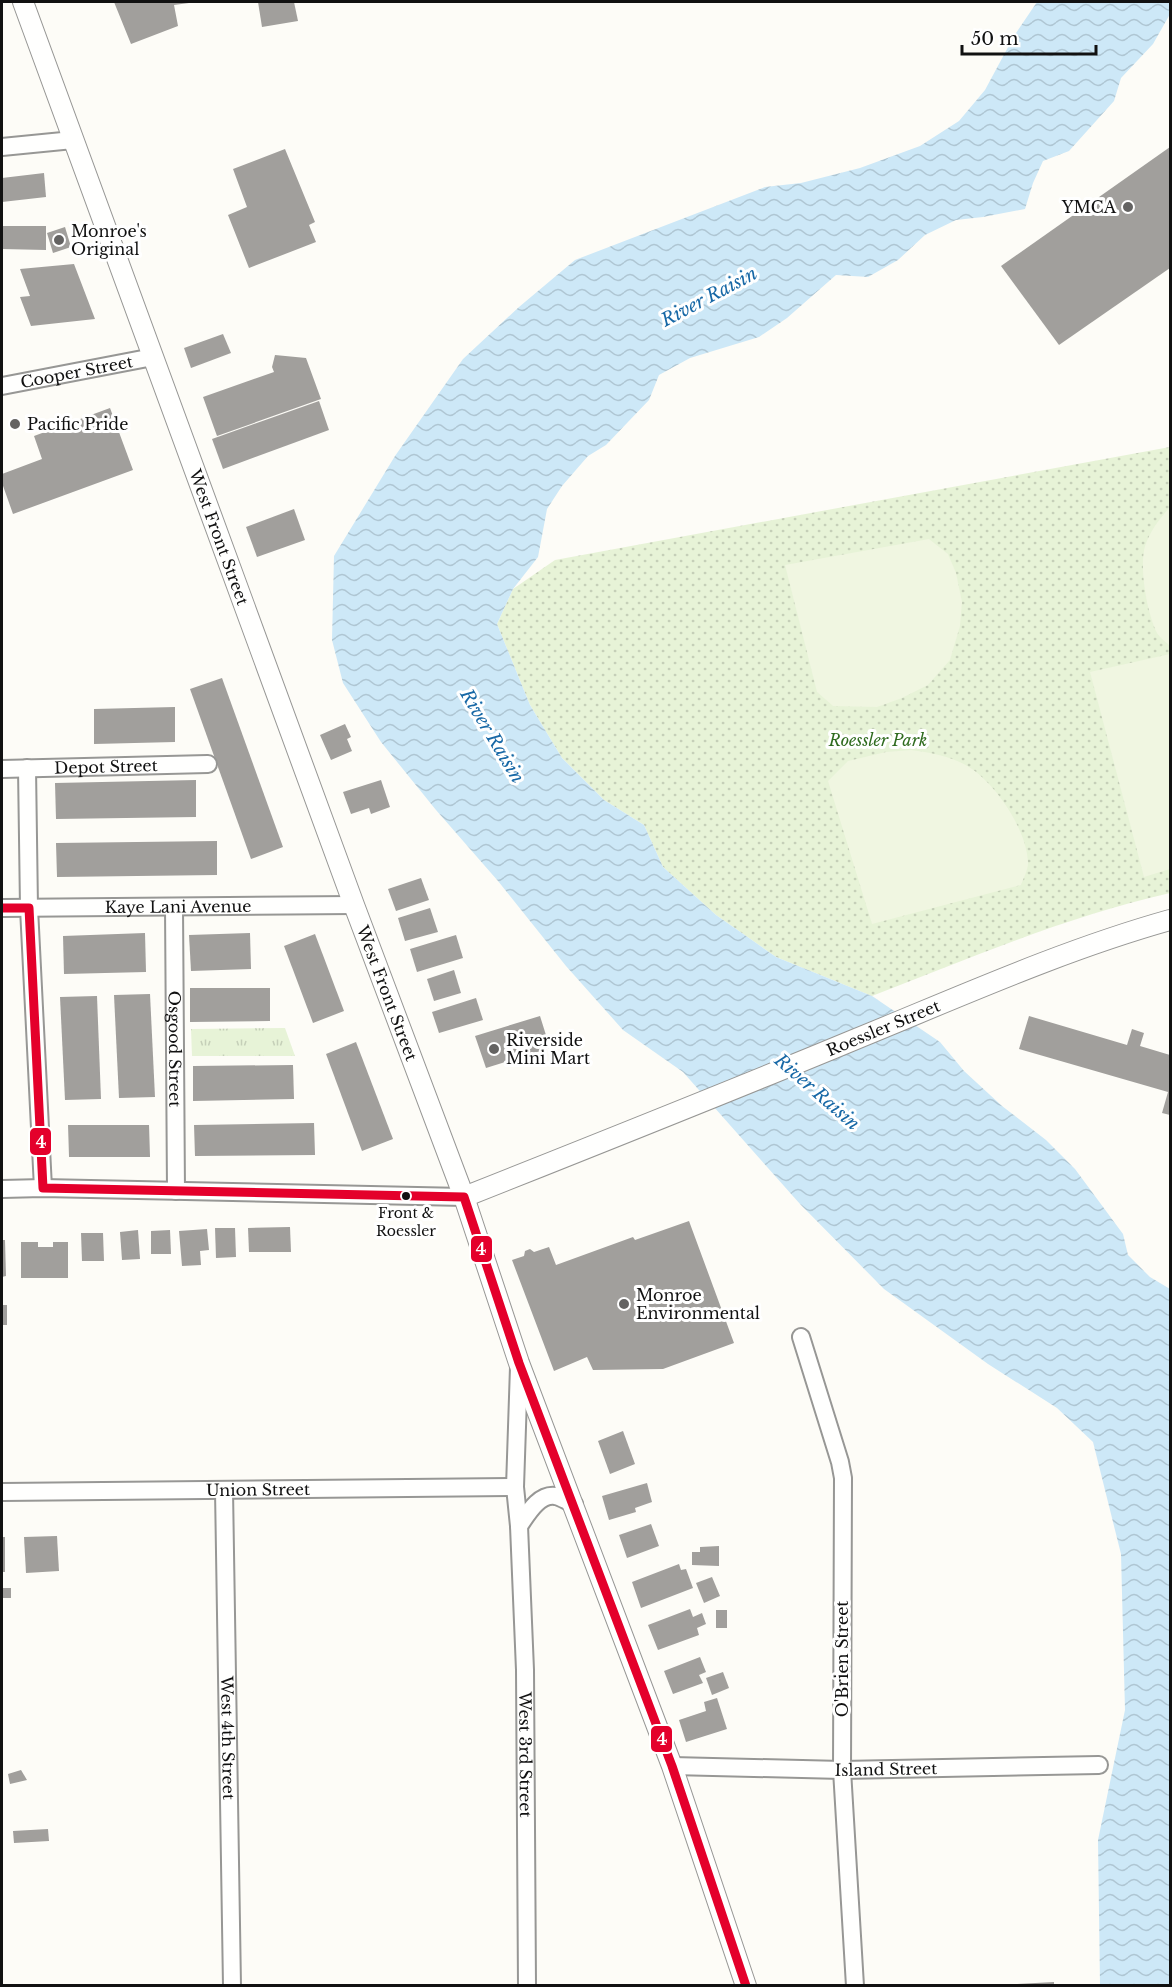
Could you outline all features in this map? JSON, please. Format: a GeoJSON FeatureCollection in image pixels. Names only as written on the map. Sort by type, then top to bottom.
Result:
{"type":"FeatureCollection","features":[{"type":"Feature","properties":{"kind":"street","name":"West Front Street"},"geometry":{"type":"LineString","coordinates":[[23,2],[354,905],[464,1197],[519,1363],[672,1766],[746,1986]]}},
{"type":"Feature","properties":{"kind":"street"},"geometry":{"type":"LineString","coordinates":[[2,147],[73,140]]}},
{"type":"Feature","properties":{"kind":"street","name":"Cooper Street"},"geometry":{"type":"LineString","coordinates":[[2,386],[153,357]]}},
{"type":"Feature","properties":{"kind":"street","name":"Depot Street"},"geometry":{"type":"LineString","coordinates":[[2,769],[208,764]]}},
{"type":"Feature","properties":{"kind":"street"},"geometry":{"type":"LineString","coordinates":[[27,768],[29,908],[43,1188]]}},
{"type":"Feature","properties":{"kind":"street","name":"Kaye Lani Avenue"},"geometry":{"type":"LineString","coordinates":[[2,908],[354,905]]}},
{"type":"Feature","properties":{"kind":"street","name":"Osgood Street"},"geometry":{"type":"LineString","coordinates":[[174,907],[176,1191]]}},
{"type":"Feature","properties":{"kind":"street","name":"Roessler Street"},"geometry":{"type":"LineString","coordinates":[[464,1197],[955,998],[1125,932],[1170,920]]}},
{"type":"Feature","properties":{"kind":"street"},"geometry":{"type":"LineString","coordinates":[[2,1189],[464,1197]]}},
{"type":"Feature","properties":{"kind":"street","name":"O'Brien Street"},"geometry":{"type":"LineString","coordinates":[[801,1338],[843,1478],[842,1770],[855,1986]]}},
{"type":"Feature","properties":{"kind":"street","name":"West 3rd Street"},"geometry":{"type":"LineString","coordinates":[[519,1363],[515,1487],[519,1526],[525,1670],[527,1986]]}},
{"type":"Feature","properties":{"kind":"street","name":"Union Street"},"geometry":{"type":"LineString","coordinates":[[2,1492],[515,1487]]}},
{"type":"Feature","properties":{"kind":"street","name":"West 4th Street"},"geometry":{"type":"LineString","coordinates":[[224,1490],[232,1986]]}},
{"type":"Feature","properties":{"kind":"street"},"geometry":{"type":"LineString","coordinates":[[519,1526],[532,1508],[543,1498],[556,1496],[574,1504]]}},
{"type":"Feature","properties":{"kind":"street","name":"Island Street"},"geometry":{"type":"LineString","coordinates":[[672,1766],[842,1770],[1099,1765]]}},
{"type":"Feature","properties":{"kind":"green space","name":"Roessler Park"},"geometry":{"type":"Polygon","coordinates":[[[1170,447],[1170,893],[1094,913],[872,996],[776,957],[716,915],[663,867],[644,825],[604,800],[562,758],[530,705],[497,624],[513,589],[555,560],[1170,447]]]}},
{"type":"Feature","properties":{"kind":"green space"},"geometry":{"type":"Polygon","coordinates":[[[1170,507],[1170,646],[1158,635],[1153,624],[1145,590],[1143,555],[1147,540],[1170,507]]]}},
{"type":"Feature","properties":{"kind":"green space"},"geometry":{"type":"Polygon","coordinates":[[[929,539],[948,554],[956,573],[962,602],[960,626],[950,660],[928,685],[902,698],[877,707],[833,706],[817,692],[785,565],[929,539]]]}},
{"type":"Feature","properties":{"kind":"green space"},"geometry":{"type":"Polygon","coordinates":[[[1170,654],[1170,869],[1144,877],[1090,672],[1170,654]]]}},
{"type":"Feature","properties":{"kind":"green space"},"geometry":{"type":"Polygon","coordinates":[[[911,750],[955,760],[969,767],[989,785],[1008,809],[1022,836],[1028,863],[1027,869],[1021,885],[872,924],[828,781],[848,761],[886,752],[911,750]]]}},
{"type":"Feature","properties":{"kind":"green space"},"geometry":{"type":"Polygon","coordinates":[[[285,1028],[295,1056],[192,1056],[191,1029],[285,1028]]]}},
{"type":"Feature","properties":{"kind":"water","name":"River Raisin"},"geometry":{"type":"Polygon","coordinates":[[[1037,2],[1170,2],[1170,14],[1153,44],[1121,78],[1114,101],[1069,151],[1043,161],[1025,209],[956,220],[925,235],[898,260],[868,277],[836,275],[787,318],[759,337],[690,358],[659,375],[649,400],[606,445],[588,456],[562,486],[547,509],[538,557],[513,589],[497,624],[530,705],[562,758],[604,800],[644,825],[663,867],[716,915],[776,957],[872,996],[940,1042],[964,1071],[1002,1106],[1046,1140],[1075,1169],[1123,1234],[1128,1255],[1150,1277],[1170,1289],[1170,1985],[1100,1985],[1098,1840],[1125,1710],[1121,1554],[1093,1442],[1057,1408],[988,1364],[884,1289],[800,1204],[683,1072],[623,1030],[566,966],[381,742],[343,683],[332,640],[334,556],[395,456],[463,359],[519,307],[575,260],[765,187],[801,183],[860,168],[920,146],[959,121],[985,90],[1014,36],[1037,2]]]}},
{"type":"Feature","properties":{"kind":"building"},"geometry":{"type":"Polygon","coordinates":[[[114,2],[189,3],[174,5],[178,26],[131,44],[114,2]]]}},
{"type":"Feature","properties":{"kind":"building"},"geometry":{"type":"Polygon","coordinates":[[[258,2],[294,2],[298,21],[262,27],[258,2]]]}},
{"type":"Feature","properties":{"kind":"building","name":"YMCA"},"geometry":{"type":"Polygon","coordinates":[[[1170,147],[1170,268],[1059,345],[1001,266],[1170,147]]]}},
{"type":"Feature","properties":{"kind":"building"},"geometry":{"type":"Polygon","coordinates":[[[285,149],[315,222],[309,225],[316,242],[249,268],[228,215],[247,207],[233,169],[285,149]]]}},
{"type":"Feature","properties":{"kind":"building"},"geometry":{"type":"Polygon","coordinates":[[[44,173],[46,197],[2,202],[2,178],[44,173]]]}},
{"type":"Feature","properties":{"kind":"building"},"geometry":{"type":"Polygon","coordinates":[[[2,226],[46,226],[46,250],[2,249],[2,226]]]}},
{"type":"Feature","properties":{"kind":"building","name":"Monroe's Original"},"geometry":{"type":"Polygon","coordinates":[[[65,227],[71,247],[53,253],[47,233],[65,227]]]}},
{"type":"Feature","properties":{"kind":"building"},"geometry":{"type":"Polygon","coordinates":[[[74,264],[95,319],[31,326],[20,297],[30,296],[20,269],[74,264]]]}},
{"type":"Feature","properties":{"kind":"building"},"geometry":{"type":"Polygon","coordinates":[[[223,334],[231,353],[191,368],[184,348],[223,334]]]}},
{"type":"Feature","properties":{"kind":"building"},"geometry":{"type":"Polygon","coordinates":[[[275,355],[306,358],[321,399],[217,436],[203,397],[274,372],[272,367],[275,355]]]}},
{"type":"Feature","properties":{"kind":"building"},"geometry":{"type":"Polygon","coordinates":[[[319,401],[329,430],[223,469],[212,439],[319,401]]]}},
{"type":"Feature","properties":{"kind":"building"},"geometry":{"type":"Polygon","coordinates":[[[110,408],[133,470],[13,514],[2,483],[2,474],[42,459],[34,436],[110,408]]]}},
{"type":"Feature","properties":{"kind":"building"},"geometry":{"type":"Polygon","coordinates":[[[294,509],[305,540],[257,557],[246,527],[294,509]]]}},
{"type":"Feature","properties":{"kind":"building"},"geometry":{"type":"Polygon","coordinates":[[[222,678],[283,847],[251,859],[190,689],[222,678]]]}},
{"type":"Feature","properties":{"kind":"building"},"geometry":{"type":"Polygon","coordinates":[[[175,707],[175,742],[94,744],[94,709],[175,707]]]}},
{"type":"Feature","properties":{"kind":"building"},"geometry":{"type":"Polygon","coordinates":[[[345,724],[351,737],[347,739],[352,751],[331,760],[320,735],[345,724]]]}},
{"type":"Feature","properties":{"kind":"building"},"geometry":{"type":"Polygon","coordinates":[[[196,780],[196,817],[56,819],[55,783],[196,780]]]}},
{"type":"Feature","properties":{"kind":"building"},"geometry":{"type":"Polygon","coordinates":[[[381,780],[390,807],[371,814],[369,808],[351,814],[343,792],[381,780]]]}},
{"type":"Feature","properties":{"kind":"building"},"geometry":{"type":"Polygon","coordinates":[[[217,841],[217,875],[57,877],[56,843],[217,841]]]}},
{"type":"Feature","properties":{"kind":"building"},"geometry":{"type":"Polygon","coordinates":[[[421,878],[429,900],[396,911],[388,889],[421,878]]]}},
{"type":"Feature","properties":{"kind":"building"},"geometry":{"type":"Polygon","coordinates":[[[430,908],[438,932],[405,941],[398,918],[430,908]]]}},
{"type":"Feature","properties":{"kind":"building"},"geometry":{"type":"Polygon","coordinates":[[[145,933],[146,972],[64,974],[63,936],[145,933]]]}},
{"type":"Feature","properties":{"kind":"building"},"geometry":{"type":"Polygon","coordinates":[[[250,933],[251,969],[191,971],[189,935],[250,933]]]}},
{"type":"Feature","properties":{"kind":"building"},"geometry":{"type":"Polygon","coordinates":[[[315,934],[344,1011],[313,1023],[284,946],[315,934]]]}},
{"type":"Feature","properties":{"kind":"building"},"geometry":{"type":"Polygon","coordinates":[[[456,935],[463,958],[417,972],[410,949],[456,935]]]}},
{"type":"Feature","properties":{"kind":"building"},"geometry":{"type":"Polygon","coordinates":[[[454,970],[461,993],[434,1001],[427,979],[454,970]]]}},
{"type":"Feature","properties":{"kind":"building"},"geometry":{"type":"Polygon","coordinates":[[[190,988],[270,988],[270,1021],[190,1022],[190,988]]]}},
{"type":"Feature","properties":{"kind":"building"},"geometry":{"type":"Polygon","coordinates":[[[150,994],[155,1097],[119,1098],[114,995],[150,994]]]}},
{"type":"Feature","properties":{"kind":"building"},"geometry":{"type":"Polygon","coordinates":[[[97,996],[101,1099],[65,1100],[60,997],[97,996]]]}},
{"type":"Feature","properties":{"kind":"building"},"geometry":{"type":"Polygon","coordinates":[[[476,998],[483,1020],[439,1033],[432,1012],[476,998]]]}},
{"type":"Feature","properties":{"kind":"building"},"geometry":{"type":"Polygon","coordinates":[[[540,1016],[550,1048],[486,1068],[475,1036],[540,1016]]]}},
{"type":"Feature","properties":{"kind":"building"},"geometry":{"type":"Polygon","coordinates":[[[1029,1016],[1127,1045],[1132,1029],[1144,1033],[1140,1046],[1170,1055],[1170,1115],[1162,1113],[1168,1092],[1019,1049],[1029,1016]]]}},
{"type":"Feature","properties":{"kind":"building"},"geometry":{"type":"Polygon","coordinates":[[[356,1042],[393,1139],[362,1151],[326,1054],[356,1042]]]}},
{"type":"Feature","properties":{"kind":"building"},"geometry":{"type":"Polygon","coordinates":[[[293,1065],[294,1099],[193,1101],[193,1066],[293,1065]]]}},
{"type":"Feature","properties":{"kind":"building"},"geometry":{"type":"Polygon","coordinates":[[[314,1123],[315,1155],[195,1156],[194,1125],[314,1123]]]}},
{"type":"Feature","properties":{"kind":"building"},"geometry":{"type":"Polygon","coordinates":[[[68,1125],[149,1125],[150,1157],[69,1157],[68,1125]]]}},
{"type":"Feature","properties":{"kind":"building","name":"Monroe Environmental"},"geometry":{"type":"Polygon","coordinates":[[[689,1221],[734,1343],[663,1369],[593,1370],[587,1357],[554,1371],[512,1260],[524,1256],[525,1251],[530,1249],[534,1252],[549,1247],[556,1265],[633,1237],[635,1240],[689,1221]]]}},
{"type":"Feature","properties":{"kind":"building"},"geometry":{"type":"Polygon","coordinates":[[[290,1227],[291,1252],[249,1252],[248,1228],[290,1227]]]}},
{"type":"Feature","properties":{"kind":"building"},"geometry":{"type":"Polygon","coordinates":[[[215,1228],[235,1228],[236,1257],[216,1258],[215,1228]]]}},
{"type":"Feature","properties":{"kind":"building"},"geometry":{"type":"Polygon","coordinates":[[[207,1229],[209,1250],[200,1251],[201,1265],[182,1266],[179,1231],[207,1229]]]}},
{"type":"Feature","properties":{"kind":"building"},"geometry":{"type":"Polygon","coordinates":[[[138,1230],[140,1259],[122,1260],[120,1232],[138,1230]]]}},
{"type":"Feature","properties":{"kind":"building"},"geometry":{"type":"Polygon","coordinates":[[[170,1230],[171,1254],[151,1254],[151,1231],[170,1230]]]}},
{"type":"Feature","properties":{"kind":"building"},"geometry":{"type":"Polygon","coordinates":[[[81,1233],[103,1233],[104,1261],[82,1261],[81,1233]]]}},
{"type":"Feature","properties":{"kind":"building"},"geometry":{"type":"Polygon","coordinates":[[[2,1240],[5,1240],[6,1276],[2,1277],[2,1240]]]}},
{"type":"Feature","properties":{"kind":"building"},"geometry":{"type":"Polygon","coordinates":[[[21,1242],[38,1242],[38,1247],[53,1247],[53,1242],[68,1242],[68,1278],[21,1278],[21,1242]]]}},
{"type":"Feature","properties":{"kind":"building"},"geometry":{"type":"Polygon","coordinates":[[[2,1305],[7,1305],[7,1325],[2,1325],[2,1305]]]}},
{"type":"Feature","properties":{"kind":"building"},"geometry":{"type":"Polygon","coordinates":[[[623,1431],[635,1464],[610,1474],[598,1441],[623,1431]]]}},
{"type":"Feature","properties":{"kind":"building"},"geometry":{"type":"Polygon","coordinates":[[[647,1483],[652,1502],[635,1508],[636,1512],[609,1520],[602,1496],[647,1483]]]}},
{"type":"Feature","properties":{"kind":"building"},"geometry":{"type":"Polygon","coordinates":[[[651,1524],[659,1546],[627,1558],[619,1535],[651,1524]]]}},
{"type":"Feature","properties":{"kind":"building"},"geometry":{"type":"Polygon","coordinates":[[[57,1536],[59,1571],[26,1573],[24,1537],[57,1536]]]}},
{"type":"Feature","properties":{"kind":"building"},"geometry":{"type":"Polygon","coordinates":[[[2,1537],[5,1537],[5,1572],[2,1572],[2,1537]]]}},
{"type":"Feature","properties":{"kind":"building"},"geometry":{"type":"Polygon","coordinates":[[[719,1546],[719,1566],[692,1565],[692,1552],[700,1552],[700,1547],[719,1546]]]}},
{"type":"Feature","properties":{"kind":"building"},"geometry":{"type":"Polygon","coordinates":[[[679,1564],[681,1570],[686,1569],[693,1588],[641,1608],[632,1582],[679,1564]]]}},
{"type":"Feature","properties":{"kind":"building"},"geometry":{"type":"Polygon","coordinates":[[[712,1577],[720,1596],[704,1603],[696,1583],[712,1577]]]}},
{"type":"Feature","properties":{"kind":"building"},"geometry":{"type":"Polygon","coordinates":[[[2,1588],[11,1588],[11,1598],[3,1598],[2,1588]]]}},
{"type":"Feature","properties":{"kind":"building"},"geometry":{"type":"Polygon","coordinates":[[[690,1609],[693,1617],[702,1613],[706,1624],[697,1628],[699,1635],[658,1650],[648,1625],[690,1609]]]}},
{"type":"Feature","properties":{"kind":"building"},"geometry":{"type":"Polygon","coordinates":[[[716,1610],[727,1610],[727,1628],[716,1628],[716,1610]]]}},
{"type":"Feature","properties":{"kind":"building"},"geometry":{"type":"Polygon","coordinates":[[[700,1657],[706,1672],[699,1675],[703,1683],[673,1694],[664,1671],[700,1657]]]}},
{"type":"Feature","properties":{"kind":"building"},"geometry":{"type":"Polygon","coordinates":[[[723,1672],[729,1688],[712,1695],[706,1678],[723,1672]]]}},
{"type":"Feature","properties":{"kind":"building"},"geometry":{"type":"Polygon","coordinates":[[[717,1698],[727,1729],[686,1742],[679,1720],[706,1711],[704,1702],[717,1698]]]}},
{"type":"Feature","properties":{"kind":"building"},"geometry":{"type":"Polygon","coordinates":[[[21,1770],[27,1780],[10,1784],[8,1774],[21,1770]]]}},
{"type":"Feature","properties":{"kind":"building"},"geometry":{"type":"Polygon","coordinates":[[[48,1829],[49,1841],[14,1843],[13,1831],[48,1829]]]}},
{"type":"Feature","properties":{"kind":"building"},"geometry":{"type":"Polygon","coordinates":[[[1054,1982],[1054,1986],[1017,1986],[1017,1984],[1054,1982]]]}},
{"type":"Feature","properties":{"kind":"transit line","name":"4"},"geometry":{"type":"LineString","coordinates":[[2,908],[29,908],[43,1188],[464,1197],[519,1363],[672,1766],[746,1986]]}},
{"type":"Feature","properties":{"kind":"place","name":"YMCA"},"geometry":{"type":"Point","coordinates":[1128,207]}},
{"type":"Feature","properties":{"kind":"place","name":"Monroe's Original"},"geometry":{"type":"Point","coordinates":[59,240]}},
{"type":"Feature","properties":{"kind":"place","name":"Pacific Pride"},"geometry":{"type":"Point","coordinates":[15,424]}},
{"type":"Feature","properties":{"kind":"place","name":"Riverside Mini Mart"},"geometry":{"type":"Point","coordinates":[494,1049]}},
{"type":"Feature","properties":{"kind":"place","name":"Front & Roessler"},"geometry":{"type":"Point","coordinates":[406,1196]}},
{"type":"Feature","properties":{"kind":"place","name":"Monroe Environmental"},"geometry":{"type":"Point","coordinates":[624,1304]}}]}
